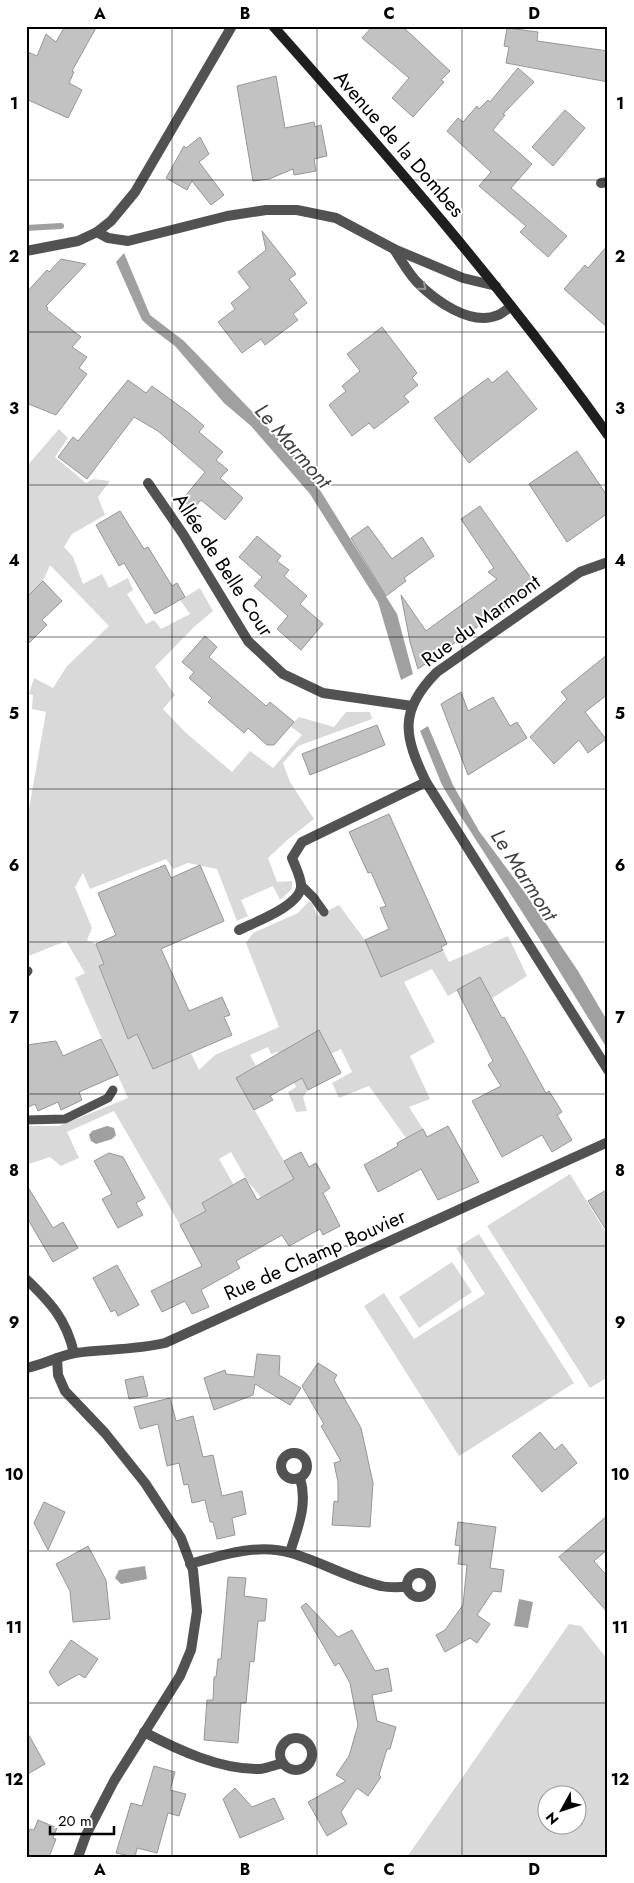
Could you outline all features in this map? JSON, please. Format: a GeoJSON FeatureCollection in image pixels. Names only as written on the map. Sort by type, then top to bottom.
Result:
{"type":"FeatureCollection","features":[{"type":"Feature","properties":{"kind":"main road","name":"Avenue de la Dombes"},"geometry":{"type":"LineString","coordinates":[[273,26],[401,171],[496,286],[608,435]]}},
{"type":"Feature","properties":{"kind":"street"},"geometry":{"type":"LineString","coordinates":[[26,251],[78,241],[97,232],[111,221],[135,192],[232,26]]}},
{"type":"Feature","properties":{"kind":"street"},"geometry":{"type":"LineString","coordinates":[[97,232],[108,238],[128,241],[227,216],[266,210],[297,210],[336,218],[394,249],[464,278],[496,286]]}},
{"type":"Feature","properties":{"kind":"street"},"geometry":{"type":"LineString","coordinates":[[394,249],[418,282],[444,304],[460,313],[488,317],[498,315],[511,306]]}},
{"type":"Feature","properties":{"kind":"street","name":"Allée de Belle Cour"},"geometry":{"type":"LineString","coordinates":[[148,483],[183,534],[248,641],[283,674],[323,693],[412,706]]}},
{"type":"Feature","properties":{"kind":"street","name":"Rue du Marmont"},"geometry":{"type":"LineString","coordinates":[[608,562],[580,572],[437,672],[422,687],[412,706],[408,733],[414,756],[426,782],[608,1070]]}},
{"type":"Feature","properties":{"kind":"street"},"geometry":{"type":"LineString","coordinates":[[239,930],[292,903],[299,895],[302,886],[292,858],[302,842],[426,782]]}},
{"type":"Feature","properties":{"kind":"street","name":"Rue de Champ Bouvier"},"geometry":{"type":"LineString","coordinates":[[26,1368],[38,1366],[74,1353],[147,1347],[165,1343],[608,1142]]}},
{"type":"Feature","properties":{"kind":"street"},"geometry":{"type":"LineString","coordinates":[[26,1279],[51,1303],[66,1328],[74,1353]]}},
{"type":"Feature","properties":{"kind":"street"},"geometry":{"type":"LineString","coordinates":[[57,1358],[58,1375],[65,1391],[105,1433],[145,1483],[181,1538],[193,1570],[197,1611],[191,1650],[180,1676],[114,1781],[86,1835],[78,1857]]}},
{"type":"Feature","properties":{"kind":"street"},"geometry":{"type":"LineString","coordinates":[[290,1552],[300,1521],[304,1492],[300,1478]]}},
{"type":"Feature","properties":{"kind":"street"},"geometry":{"type":"LineString","coordinates":[[190,1564],[256,1549],[290,1552],[382,1586],[407,1587]]}},
{"type":"Feature","properties":{"kind":"street"},"geometry":{"type":"LineString","coordinates":[[144,1732],[188,1754],[236,1767],[261,1769],[283,1763]]}},
{"type":"Feature","properties":{"kind":"lane"},"geometry":{"type":"LineString","coordinates":[[302,886],[324,912]]}},
{"type":"Feature","properties":{"kind":"lane"},"geometry":{"type":"LineString","coordinates":[[26,1120],[65,1120],[108,1098],[112,1090]]}},
{"type":"Feature","properties":{"kind":"shaded area"},"geometry":{"type":"Polygon","coordinates":[[[124,253],[150,315],[184,341],[298,459],[310,474],[397,614],[413,674],[401,680],[378,602],[310,494],[251,426],[224,403],[175,346],[142,320],[116,262],[124,253]]]}},
{"type":"Feature","properties":{"kind":"shaded area"},"geometry":{"type":"Polygon","coordinates":[[[59,429],[68,438],[55,457],[86,483],[93,479],[110,481],[98,497],[105,515],[72,534],[64,547],[73,557],[83,584],[102,574],[109,588],[128,578],[133,590],[127,594],[146,624],[154,620],[161,629],[190,614],[180,600],[200,588],[213,611],[194,627],[155,667],[175,695],[163,709],[185,732],[232,772],[250,751],[273,768],[302,735],[290,726],[299,717],[334,727],[346,712],[370,712],[372,719],[298,746],[283,763],[290,782],[314,819],[268,858],[277,882],[292,881],[292,889],[280,900],[273,886],[241,900],[248,916],[237,921],[217,869],[188,863],[173,869],[166,859],[90,889],[83,873],[75,887],[92,928],[87,940],[96,944],[104,964],[99,967],[128,1039],[137,1034],[153,1069],[191,1053],[199,1070],[215,1055],[279,1027],[246,943],[253,933],[298,913],[309,901],[312,903],[317,916],[339,905],[365,940],[382,977],[443,950],[449,962],[508,936],[527,976],[491,999],[480,978],[448,996],[432,969],[404,982],[435,1042],[410,1056],[430,1099],[409,1107],[423,1129],[406,1138],[369,1086],[339,1098],[332,1083],[352,1072],[341,1049],[331,1054],[319,1031],[295,1043],[306,1064],[297,1069],[308,1090],[303,1097],[307,1111],[296,1112],[288,1092],[296,1087],[278,1052],[271,1054],[268,1047],[250,1055],[256,1066],[236,1078],[295,1180],[261,1197],[248,1182],[231,1152],[219,1159],[236,1189],[202,1203],[211,1219],[189,1220],[180,1225],[114,1111],[67,1132],[79,1158],[61,1166],[50,1157],[26,1165],[26,1126],[59,1126],[128,1098],[75,978],[85,973],[66,941],[26,957],[26,826],[46,712],[32,709],[33,695],[29,694],[34,678],[53,688],[67,666],[109,626],[50,565],[43,581],[26,598],[26,467],[59,429]]]}},
{"type":"Feature","properties":{"kind":"shaded area"},"geometry":{"type":"Polygon","coordinates":[[[428,726],[453,785],[479,831],[528,897],[578,971],[608,1022],[608,1050],[442,785],[420,731],[428,726]]]}},
{"type":"Feature","properties":{"kind":"shaded area"},"geometry":{"type":"Polygon","coordinates":[[[107,1126],[114,1128],[116,1135],[112,1139],[96,1144],[91,1141],[89,1135],[92,1131],[107,1126]]]}},
{"type":"Feature","properties":{"kind":"shaded area"},"geometry":{"type":"Polygon","coordinates":[[[570,1174],[608,1236],[608,1377],[590,1388],[487,1226],[570,1174]]]}},
{"type":"Feature","properties":{"kind":"shaded area"},"geometry":{"type":"Polygon","coordinates":[[[479,1234],[574,1383],[459,1456],[364,1306],[384,1293],[414,1339],[485,1294],[456,1248],[479,1234]]]}},
{"type":"Feature","properties":{"kind":"shaded area"},"geometry":{"type":"Polygon","coordinates":[[[452,1262],[472,1292],[419,1328],[399,1297],[452,1262]]]}},
{"type":"Feature","properties":{"kind":"shaded area"},"geometry":{"type":"Polygon","coordinates":[[[145,1566],[147,1579],[121,1584],[115,1578],[119,1570],[145,1566]]]}},
{"type":"Feature","properties":{"kind":"shaded area"},"geometry":{"type":"Polygon","coordinates":[[[519,1599],[533,1602],[528,1628],[514,1626],[519,1599]]]}},
{"type":"Feature","properties":{"kind":"shaded area"},"geometry":{"type":"Polygon","coordinates":[[[569,1624],[581,1626],[608,1660],[608,1857],[407,1857],[569,1624]]]}},
{"type":"Feature","properties":{"kind":"building"},"geometry":{"type":"Polygon","coordinates":[[[65,26],[97,26],[72,71],[74,72],[69,83],[82,90],[68,118],[26,99],[26,51],[37,56],[46,34],[56,42],[65,26]]]}},
{"type":"Feature","properties":{"kind":"building"},"geometry":{"type":"Polygon","coordinates":[[[373,26],[402,26],[450,71],[441,80],[444,82],[413,117],[392,98],[409,78],[362,38],[373,26]]]}},
{"type":"Feature","properties":{"kind":"building"},"geometry":{"type":"Polygon","coordinates":[[[507,28],[538,32],[537,41],[608,51],[608,82],[506,63],[509,47],[504,46],[507,28]]]}},
{"type":"Feature","properties":{"kind":"building"},"geometry":{"type":"Polygon","coordinates":[[[518,68],[534,82],[503,114],[505,115],[493,130],[532,164],[511,188],[567,236],[548,257],[520,232],[526,226],[479,186],[491,172],[447,131],[458,118],[463,122],[477,106],[479,109],[488,100],[490,102],[518,68]]]}},
{"type":"Feature","properties":{"kind":"building"},"geometry":{"type":"Polygon","coordinates":[[[276,76],[285,128],[314,122],[315,127],[321,125],[327,156],[314,159],[316,171],[294,175],[293,169],[269,179],[253,181],[237,86],[276,76]]]}},
{"type":"Feature","properties":{"kind":"building"},"geometry":{"type":"Polygon","coordinates":[[[565,110],[585,128],[553,166],[532,147],[565,110]]]}},
{"type":"Feature","properties":{"kind":"building"},"geometry":{"type":"Polygon","coordinates":[[[200,137],[209,154],[199,162],[224,195],[211,205],[192,181],[187,190],[166,178],[184,146],[186,148],[200,137]]]}},
{"type":"Feature","properties":{"kind":"building"},"geometry":{"type":"Polygon","coordinates":[[[262,231],[296,274],[289,279],[307,303],[293,314],[298,320],[265,345],[261,339],[242,353],[218,322],[235,309],[231,303],[250,288],[238,272],[266,250],[262,231]]]}},
{"type":"Feature","properties":{"kind":"building"},"geometry":{"type":"Polygon","coordinates":[[[608,245],[608,328],[564,289],[585,265],[588,268],[608,245]]]}},
{"type":"Feature","properties":{"kind":"building"},"geometry":{"type":"Polygon","coordinates":[[[61,259],[86,264],[46,306],[47,310],[81,337],[72,347],[87,357],[79,368],[87,374],[56,415],[26,403],[26,293],[47,270],[49,272],[61,259]]]}},
{"type":"Feature","properties":{"kind":"building"},"geometry":{"type":"Polygon","coordinates":[[[382,327],[417,373],[412,378],[418,385],[404,396],[409,402],[374,429],[369,423],[352,436],[329,405],[346,391],[342,386],[360,371],[347,354],[382,327]]]}},
{"type":"Feature","properties":{"kind":"building"},"geometry":{"type":"Polygon","coordinates":[[[507,371],[537,409],[469,463],[434,418],[488,378],[492,383],[507,371]]]}},
{"type":"Feature","properties":{"kind":"building"},"geometry":{"type":"Polygon","coordinates":[[[128,380],[146,393],[152,386],[189,413],[204,426],[199,432],[223,452],[216,460],[228,470],[220,478],[243,498],[225,520],[201,500],[193,509],[182,500],[205,472],[158,431],[134,417],[87,479],[58,457],[73,437],[78,441],[128,380]]]}},
{"type":"Feature","properties":{"kind":"building"},"geometry":{"type":"Polygon","coordinates":[[[577,451],[608,497],[608,513],[567,542],[529,484],[577,451]]]}},
{"type":"Feature","properties":{"kind":"building"},"geometry":{"type":"Polygon","coordinates":[[[480,506],[536,585],[418,669],[410,642],[401,595],[426,631],[497,579],[488,572],[494,568],[461,519],[480,506]]]}},
{"type":"Feature","properties":{"kind":"building"},"geometry":{"type":"Polygon","coordinates":[[[120,511],[144,549],[148,547],[172,586],[177,583],[185,597],[155,614],[124,563],[119,566],[96,525],[120,511]]]}},
{"type":"Feature","properties":{"kind":"building"},"geometry":{"type":"Polygon","coordinates":[[[368,526],[392,559],[422,537],[434,556],[404,578],[406,581],[386,596],[351,538],[368,526]]]}},
{"type":"Feature","properties":{"kind":"building"},"geometry":{"type":"Polygon","coordinates":[[[257,536],[281,556],[277,561],[289,570],[284,576],[307,596],[300,604],[323,624],[301,650],[277,629],[288,616],[254,586],[262,577],[239,557],[257,536]]]}},
{"type":"Feature","properties":{"kind":"building"},"geometry":{"type":"Polygon","coordinates":[[[43,581],[62,601],[42,620],[47,625],[26,646],[26,598],[43,581]]]}},
{"type":"Feature","properties":{"kind":"building"},"geometry":{"type":"Polygon","coordinates":[[[205,636],[217,647],[209,657],[266,706],[270,702],[294,722],[274,745],[267,745],[248,728],[244,733],[208,702],[212,698],[189,678],[194,672],[182,662],[205,636]]]}},
{"type":"Feature","properties":{"kind":"building"},"geometry":{"type":"Polygon","coordinates":[[[608,654],[608,694],[585,712],[606,739],[588,753],[579,740],[554,764],[530,737],[567,699],[561,692],[608,654]]]}},
{"type":"Feature","properties":{"kind":"building"},"geometry":{"type":"Polygon","coordinates":[[[461,692],[468,711],[493,697],[510,726],[517,722],[527,738],[468,775],[441,704],[461,692]]]}},
{"type":"Feature","properties":{"kind":"building"},"geometry":{"type":"Polygon","coordinates":[[[377,725],[385,745],[310,775],[302,754],[377,725]]]}},
{"type":"Feature","properties":{"kind":"building"},"geometry":{"type":"Polygon","coordinates":[[[389,814],[447,944],[441,947],[443,950],[381,977],[365,940],[389,929],[380,908],[386,906],[371,872],[368,873],[349,832],[389,814]]]}},
{"type":"Feature","properties":{"kind":"building"},"geometry":{"type":"Polygon","coordinates":[[[165,865],[171,878],[200,865],[224,921],[161,949],[189,1011],[222,997],[230,1015],[224,1017],[232,1035],[153,1069],[137,1034],[128,1039],[99,966],[104,964],[96,944],[116,935],[98,893],[165,865]]]}},
{"type":"Feature","properties":{"kind":"building"},"geometry":{"type":"Polygon","coordinates":[[[480,977],[546,1093],[549,1091],[562,1112],[557,1115],[572,1140],[552,1152],[542,1135],[502,1157],[472,1101],[501,1086],[488,1065],[493,1061],[457,990],[480,977]]]}},
{"type":"Feature","properties":{"kind":"building"},"geometry":{"type":"Polygon","coordinates":[[[319,1030],[341,1073],[308,1090],[302,1078],[270,1096],[273,1100],[254,1110],[236,1078],[319,1030]]]}},
{"type":"Feature","properties":{"kind":"building"},"geometry":{"type":"Polygon","coordinates":[[[101,1039],[118,1075],[79,1092],[82,1100],[61,1110],[58,1102],[38,1111],[35,1104],[26,1108],[26,1045],[56,1041],[63,1056],[101,1039]]]}},
{"type":"Feature","properties":{"kind":"building"},"geometry":{"type":"Polygon","coordinates":[[[448,1126],[479,1182],[438,1200],[421,1169],[378,1192],[364,1165],[398,1146],[397,1143],[423,1129],[427,1137],[448,1126]]]}},
{"type":"Feature","properties":{"kind":"building"},"geometry":{"type":"Polygon","coordinates":[[[301,1152],[309,1167],[316,1163],[330,1188],[323,1193],[340,1226],[323,1235],[320,1229],[289,1246],[282,1235],[236,1261],[240,1268],[201,1290],[209,1307],[192,1314],[185,1301],[162,1312],[151,1291],[202,1266],[180,1225],[206,1211],[202,1203],[245,1178],[257,1200],[294,1179],[284,1161],[301,1152]]]}},
{"type":"Feature","properties":{"kind":"building"},"geometry":{"type":"Polygon","coordinates":[[[109,1153],[123,1157],[145,1198],[136,1203],[143,1215],[118,1228],[102,1199],[112,1194],[94,1161],[109,1153]]]}},
{"type":"Feature","properties":{"kind":"building"},"geometry":{"type":"Polygon","coordinates":[[[26,1184],[53,1228],[63,1222],[78,1248],[53,1262],[26,1216],[26,1184]]]}},
{"type":"Feature","properties":{"kind":"building"},"geometry":{"type":"Polygon","coordinates":[[[608,1189],[608,1233],[588,1201],[608,1189]]]}},
{"type":"Feature","properties":{"kind":"building"},"geometry":{"type":"Polygon","coordinates":[[[117,1265],[139,1305],[118,1316],[115,1310],[111,1312],[93,1278],[117,1265]]]}},
{"type":"Feature","properties":{"kind":"building"},"geometry":{"type":"Polygon","coordinates":[[[257,1354],[280,1356],[279,1375],[301,1388],[290,1405],[255,1384],[253,1395],[214,1410],[204,1378],[225,1370],[226,1374],[254,1377],[257,1354]]]}},
{"type":"Feature","properties":{"kind":"building"},"geometry":{"type":"Polygon","coordinates":[[[318,1363],[337,1375],[334,1380],[361,1428],[373,1483],[370,1527],[332,1525],[334,1501],[338,1502],[338,1482],[334,1463],[341,1461],[321,1426],[324,1424],[302,1386],[318,1363]]]}},
{"type":"Feature","properties":{"kind":"building"},"geometry":{"type":"Polygon","coordinates":[[[143,1376],[148,1396],[129,1399],[125,1380],[143,1376]]]}},
{"type":"Feature","properties":{"kind":"building"},"geometry":{"type":"Polygon","coordinates":[[[170,1398],[176,1421],[193,1416],[203,1457],[213,1455],[222,1496],[242,1491],[246,1514],[232,1518],[235,1535],[217,1539],[213,1522],[210,1522],[205,1500],[192,1503],[188,1484],[184,1485],[179,1463],[167,1466],[158,1424],[140,1429],[134,1407],[170,1398]]]}},
{"type":"Feature","properties":{"kind":"building"},"geometry":{"type":"Polygon","coordinates":[[[540,1432],[555,1450],[562,1444],[577,1463],[542,1492],[512,1456],[540,1432]]]}},
{"type":"Feature","properties":{"kind":"building"},"geometry":{"type":"Polygon","coordinates":[[[44,1502],[65,1512],[48,1550],[34,1523],[44,1502]]]}},
{"type":"Feature","properties":{"kind":"building"},"geometry":{"type":"Polygon","coordinates":[[[608,1515],[608,1549],[594,1561],[608,1577],[608,1613],[559,1557],[608,1515]]]}},
{"type":"Feature","properties":{"kind":"building"},"geometry":{"type":"Polygon","coordinates":[[[458,1522],[496,1527],[490,1568],[504,1570],[501,1592],[493,1591],[477,1615],[490,1624],[477,1643],[470,1638],[445,1652],[436,1635],[445,1630],[463,1605],[467,1565],[458,1564],[460,1546],[455,1545],[458,1522]]]}},
{"type":"Feature","properties":{"kind":"building"},"geometry":{"type":"Polygon","coordinates":[[[88,1546],[106,1580],[110,1619],[73,1622],[70,1591],[56,1564],[88,1546]]]}},
{"type":"Feature","properties":{"kind":"building"},"geometry":{"type":"Polygon","coordinates":[[[228,1577],[246,1578],[244,1596],[267,1599],[265,1621],[258,1621],[254,1662],[250,1661],[246,1703],[241,1703],[238,1743],[204,1740],[207,1700],[213,1700],[214,1677],[216,1677],[218,1659],[221,1659],[228,1577]]]}},
{"type":"Feature","properties":{"kind":"building"},"geometry":{"type":"Polygon","coordinates":[[[306,1603],[338,1637],[352,1630],[375,1671],[388,1668],[392,1691],[372,1695],[377,1721],[396,1727],[390,1749],[387,1749],[379,1775],[381,1777],[368,1796],[357,1788],[341,1812],[347,1824],[327,1836],[308,1802],[346,1781],[336,1775],[349,1756],[358,1725],[350,1683],[339,1663],[335,1666],[301,1607],[306,1603]]]}},
{"type":"Feature","properties":{"kind":"building"},"geometry":{"type":"Polygon","coordinates":[[[71,1640],[98,1659],[85,1678],[79,1674],[58,1686],[49,1672],[71,1640]]]}},
{"type":"Feature","properties":{"kind":"building"},"geometry":{"type":"Polygon","coordinates":[[[26,1730],[45,1764],[26,1775],[26,1730]]]}},
{"type":"Feature","properties":{"kind":"building"},"geometry":{"type":"Polygon","coordinates":[[[154,1766],[175,1772],[170,1790],[186,1794],[179,1816],[168,1813],[157,1853],[137,1848],[135,1857],[116,1853],[131,1803],[142,1806],[154,1766]]]}},
{"type":"Feature","properties":{"kind":"building"},"geometry":{"type":"Polygon","coordinates":[[[235,1788],[252,1807],[274,1798],[284,1819],[240,1838],[223,1799],[235,1788]]]}},
{"type":"Feature","properties":{"kind":"building"},"geometry":{"type":"Polygon","coordinates":[[[38,1820],[57,1828],[53,1838],[56,1839],[49,1857],[26,1857],[26,1839],[30,1829],[34,1830],[38,1820]]]}},
{"type":"Feature","properties":{"kind":"waterway","name":"Le Marmont"},"geometry":{"type":"LineString","coordinates":[[26,228],[61,226]]}}]}
